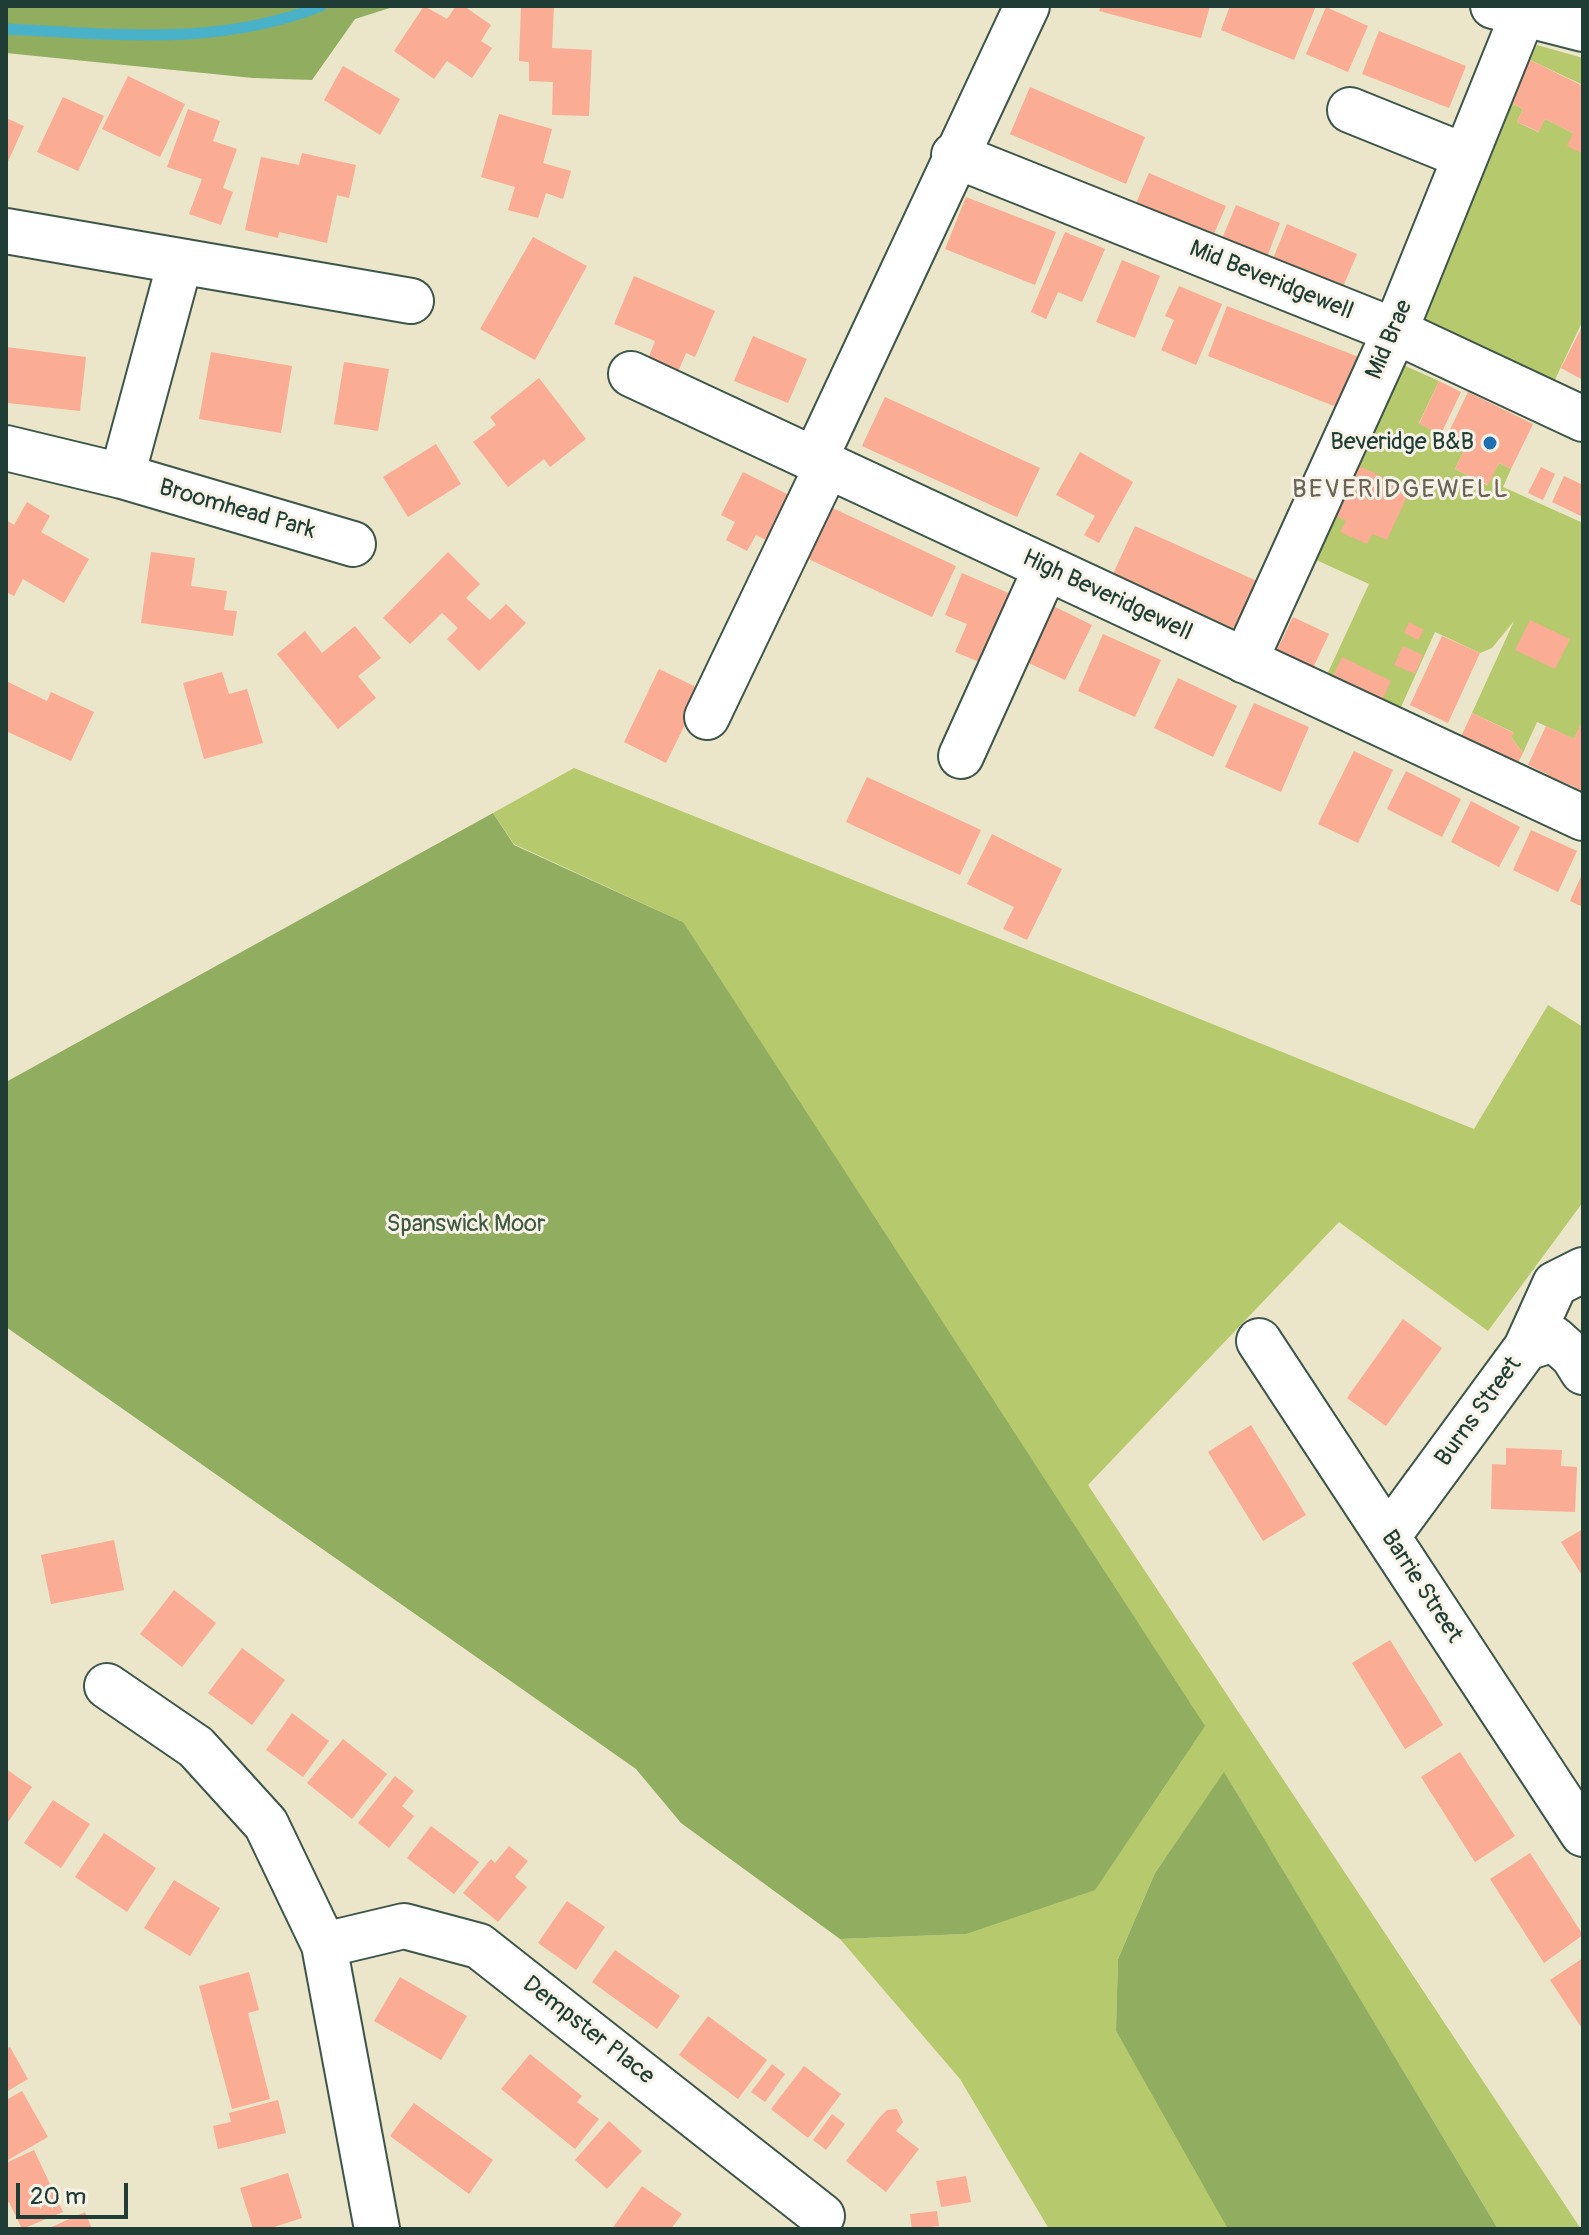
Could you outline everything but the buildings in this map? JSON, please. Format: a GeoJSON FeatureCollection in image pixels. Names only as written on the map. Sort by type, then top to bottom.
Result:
{"type":"FeatureCollection","features":[{"type":"Feature","properties":{"kind":"street"},"geometry":{"type":"LineString","coordinates":[[707,717],[954,155],[1027,6]]}},
{"type":"Feature","properties":{"kind":"street"},"geometry":{"type":"LineString","coordinates":[[1508,10],[1583,29]]}},
{"type":"Feature","properties":{"kind":"street","name":"Mid Brae"},"geometry":{"type":"LineString","coordinates":[[1245,661],[1395,331],[1464,156],[1508,10]]}},
{"type":"Feature","properties":{"kind":"street"},"geometry":{"type":"LineString","coordinates":[[1350,110],[1464,156]]}},
{"type":"Feature","properties":{"kind":"street","name":"Mid Beveridgewell"},"geometry":{"type":"LineString","coordinates":[[954,155],[1395,331],[1583,419]]}},
{"type":"Feature","properties":{"kind":"street"},"geometry":{"type":"LineString","coordinates":[[6,231],[411,301]]}},
{"type":"Feature","properties":{"kind":"street"},"geometry":{"type":"LineString","coordinates":[[122,476],[180,262]]}},
{"type":"Feature","properties":{"kind":"street","name":"High Beveridgewell"},"geometry":{"type":"LineString","coordinates":[[631,374],[1583,818]]}},
{"type":"Feature","properties":{"kind":"street","name":"Broomhead Park"},"geometry":{"type":"LineString","coordinates":[[6,448],[122,476],[353,544]]}},
{"type":"Feature","properties":{"kind":"street"},"geometry":{"type":"LineString","coordinates":[[961,756],[1046,568]]}},
{"type":"Feature","properties":{"kind":"street"},"geometry":{"type":"LineString","coordinates":[[1526,1348],[1555,1284],[1583,1270]]}},
{"type":"Feature","properties":{"kind":"street","name":"Burns Street"},"geometry":{"type":"LineString","coordinates":[[1388,1536],[1526,1348],[1554,1339],[1573,1356],[1583,1372]]}},
{"type":"Feature","properties":{"kind":"street","name":"Barrie Street"},"geometry":{"type":"LineString","coordinates":[[1259,1341],[1583,1834]]}},
{"type":"Feature","properties":{"kind":"street"},"geometry":{"type":"LineString","coordinates":[[107,1686],[196,1747],[266,1824],[324,1945],[377,2229]]}},
{"type":"Feature","properties":{"kind":"street","name":"Dempster Place"},"geometry":{"type":"LineString","coordinates":[[324,1945],[404,1926],[479,1946],[822,2216]]}},
{"type":"Feature","properties":{"kind":"green space"},"geometry":{"type":"Polygon","coordinates":[[[6,6],[396,6],[355,19],[312,80],[253,78],[6,53],[6,6]]]}},
{"type":"Feature","properties":{"kind":"green space"},"geometry":{"type":"Polygon","coordinates":[[[1537,45],[1583,58],[1583,85],[1530,60],[1537,45]]]}},
{"type":"Feature","properties":{"kind":"green space"},"geometry":{"type":"Polygon","coordinates":[[[1509,102],[1523,109],[1517,122],[1538,132],[1545,119],[1573,133],[1583,154],[1583,320],[1553,384],[1418,325],[1509,102]]]}},
{"type":"Feature","properties":{"kind":"green space"},"geometry":{"type":"Polygon","coordinates":[[[1392,360],[1439,381],[1419,423],[1465,448],[1455,469],[1487,485],[1499,463],[1511,469],[1503,487],[1583,523],[1583,720],[1574,739],[1537,722],[1523,753],[1511,737],[1513,732],[1472,713],[1514,621],[1492,648],[1480,653],[1435,632],[1391,729],[1318,694],[1369,584],[1303,554],[1392,360]]]}},
{"type":"Feature","properties":{"kind":"green space"},"geometry":{"type":"Polygon","coordinates":[[[574,768],[1474,1129],[1548,1005],[1583,1027],[1583,1202],[1488,1331],[1339,1222],[1088,1485],[1581,2229],[1498,2229],[1224,1773],[1155,1873],[1118,1959],[1116,2031],[1230,2229],[1049,2229],[960,2079],[840,1939],[966,1934],[683,922],[514,844],[493,813],[574,768]]]}},
{"type":"Feature","properties":{"kind":"green space","name":"Spanswick Moor"},"geometry":{"type":"Polygon","coordinates":[[[493,813],[514,845],[683,922],[1205,1726],[1095,1890],[966,1934],[840,1939],[681,1823],[636,1769],[6,1327],[6,1082],[493,813]]]}},
{"type":"Feature","properties":{"kind":"green space"},"geometry":{"type":"Polygon","coordinates":[[[1224,1772],[1498,2229],[1228,2229],[1116,2031],[1118,1959],[1155,1873],[1224,1772]]]}},
{"type":"Feature","properties":{"kind":"waterway"},"geometry":{"type":"LineString","coordinates":[[6,29],[126,35],[205,33],[283,19],[321,6]]}},
{"type":"Feature","properties":{"kind":"place","name":"Beveridge B&B"},"geometry":{"type":"Point","coordinates":[1490,443]}},
{"type":"Feature","properties":{"kind":"district","name":"BEVERIDGEWELL"},"geometry":{"type":"Point","coordinates":[1401,490]}}]}
